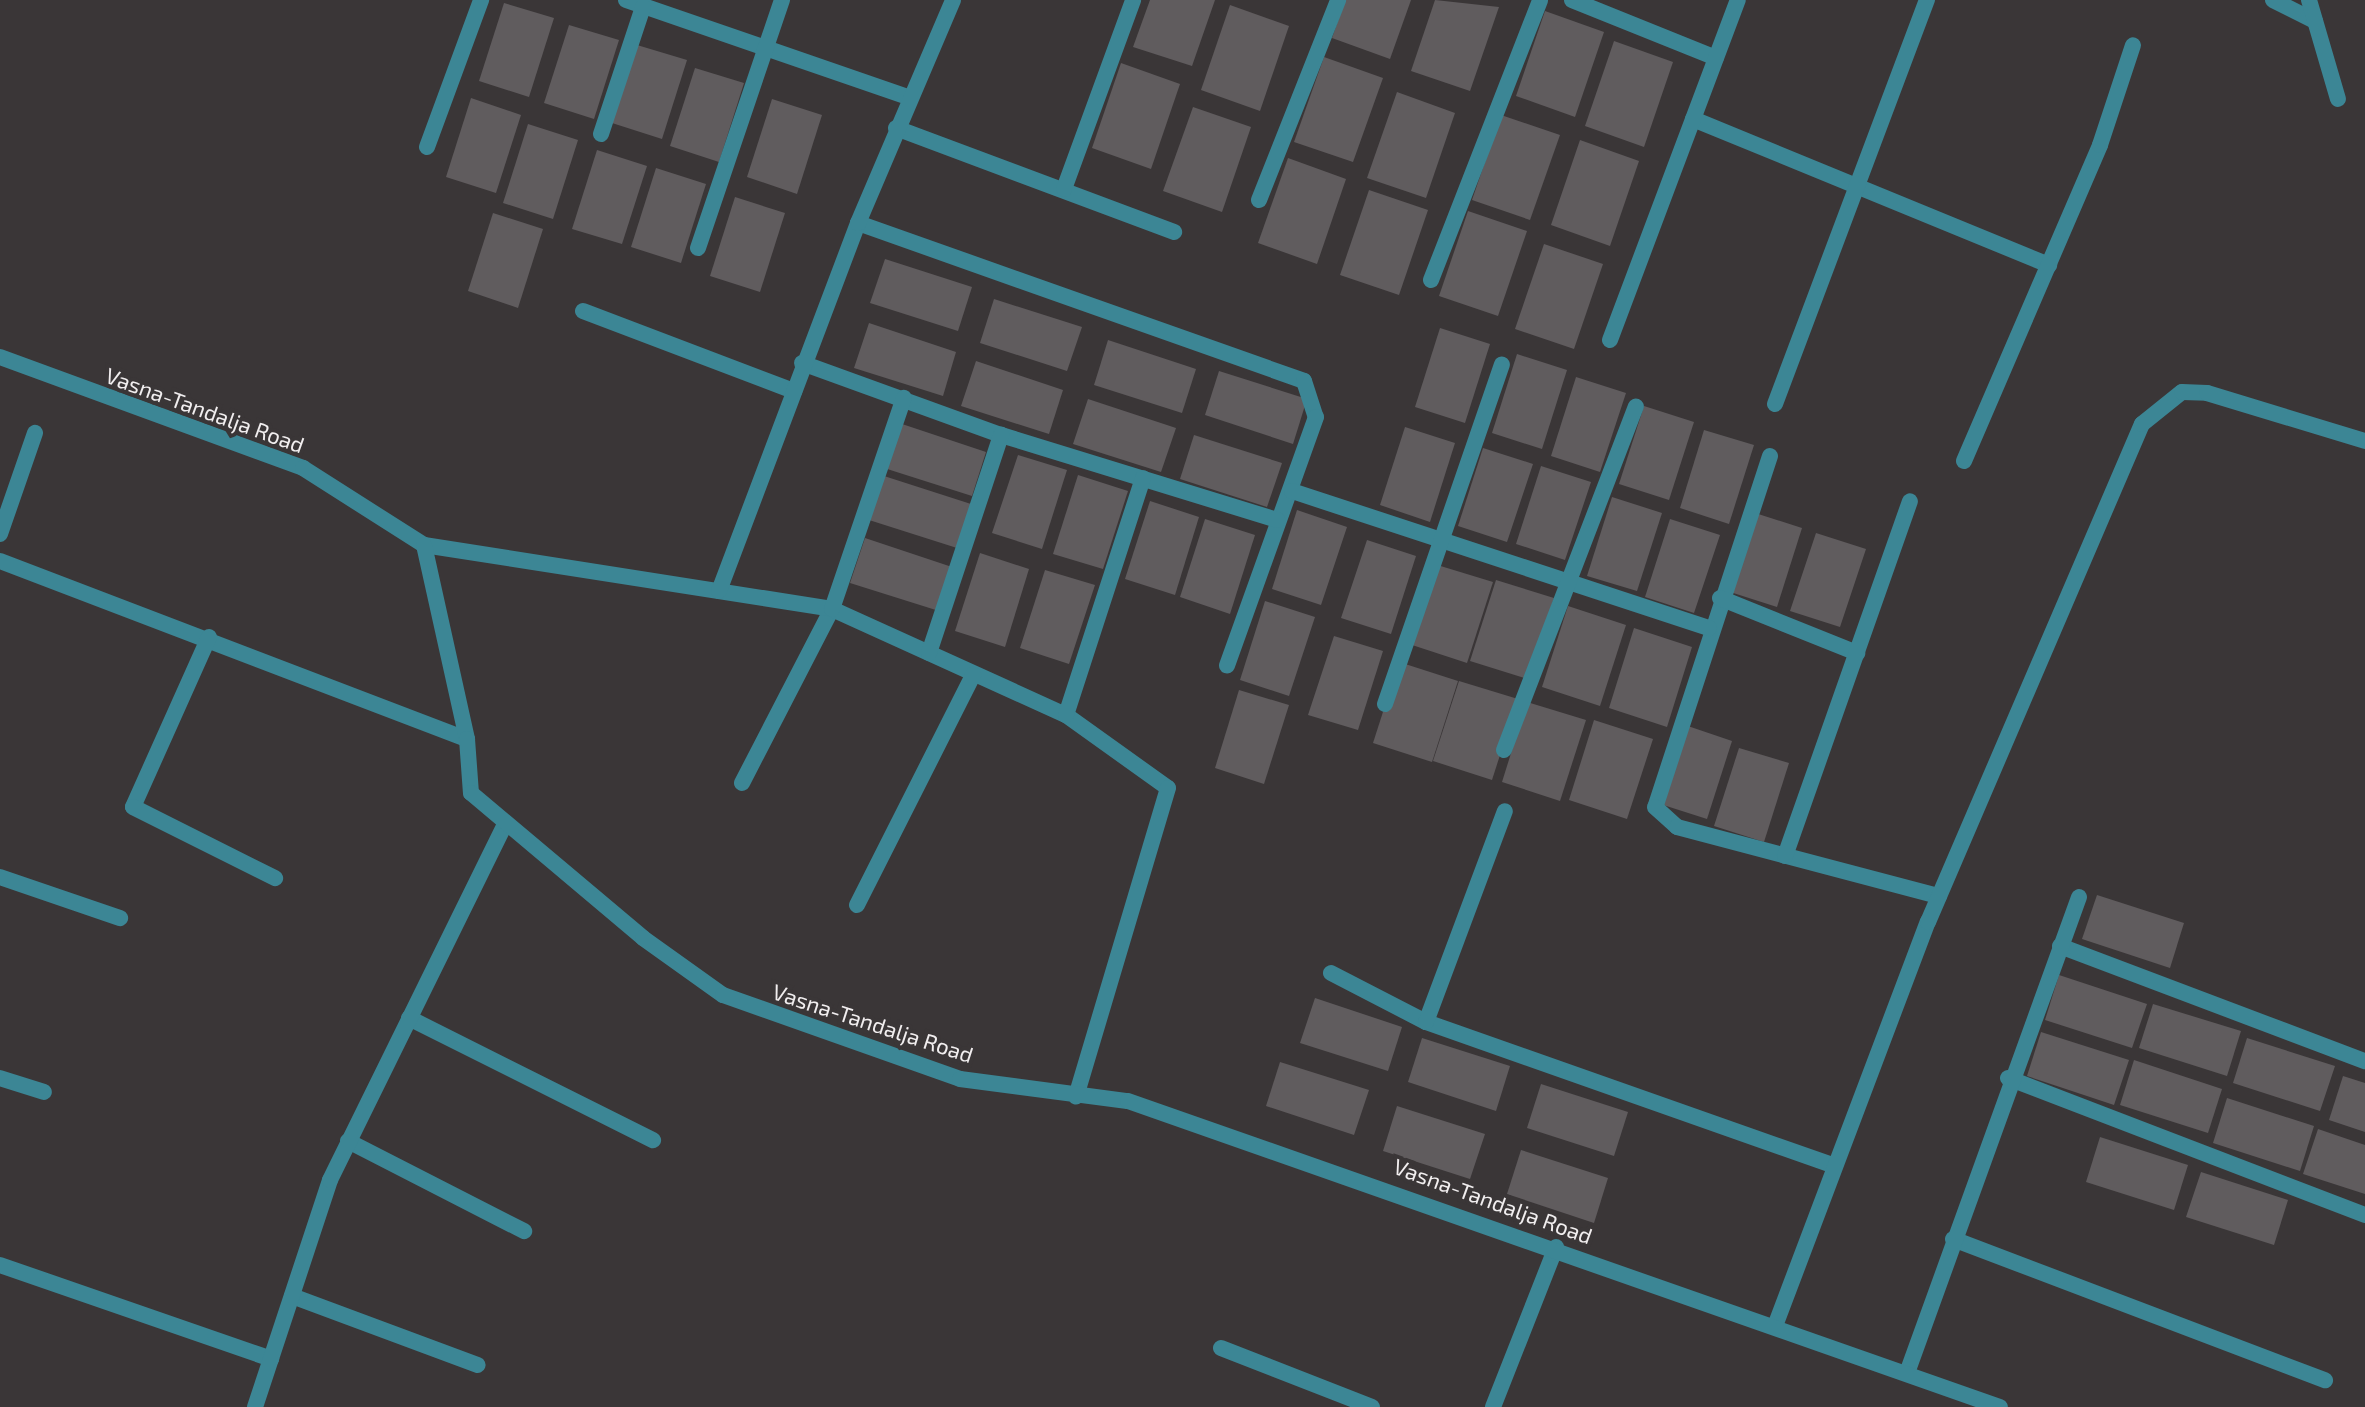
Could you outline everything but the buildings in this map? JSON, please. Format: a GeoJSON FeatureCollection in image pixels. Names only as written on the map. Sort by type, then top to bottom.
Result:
{"type":"FeatureCollection","features":[{"type":"Feature","properties":{"kind":"street"},"geometry":{"type":"LineString","coordinates":[[427,147],[481,0]]}},
{"type":"Feature","properties":{"kind":"street"},"geometry":{"type":"LineString","coordinates":[[626,0],[908,97]]}},
{"type":"Feature","properties":{"kind":"street"},"geometry":{"type":"LineString","coordinates":[[698,248],[782,0]]}},
{"type":"Feature","properties":{"kind":"street"},"geometry":{"type":"LineString","coordinates":[[719,591],[802,363],[908,97],[953,0]]}},
{"type":"Feature","properties":{"kind":"street"},"geometry":{"type":"LineString","coordinates":[[1064,189],[1133,0]]}},
{"type":"Feature","properties":{"kind":"street"},"geometry":{"type":"LineString","coordinates":[[1259,200],[1338,0]]}},
{"type":"Feature","properties":{"kind":"street"},"geometry":{"type":"LineString","coordinates":[[1431,280],[1540,0]]}},
{"type":"Feature","properties":{"kind":"street"},"geometry":{"type":"LineString","coordinates":[[1572,0],[1716,58]]}},
{"type":"Feature","properties":{"kind":"street"},"geometry":{"type":"LineString","coordinates":[[1610,340],[1738,0]]}},
{"type":"Feature","properties":{"kind":"street"},"geometry":{"type":"LineString","coordinates":[[1775,404],[1927,0]]}},
{"type":"Feature","properties":{"kind":"street"},"geometry":{"type":"LineString","coordinates":[[2273,0],[2315,21]]}},
{"type":"Feature","properties":{"kind":"street"},"geometry":{"type":"LineString","coordinates":[[2309,0],[2338,99]]}},
{"type":"Feature","properties":{"kind":"street"},"geometry":{"type":"LineString","coordinates":[[601,134],[643,7]]}},
{"type":"Feature","properties":{"kind":"street"},"geometry":{"type":"LineString","coordinates":[[1964,461],[2049,265],[2133,45]]}},
{"type":"Feature","properties":{"kind":"street"},"geometry":{"type":"LineString","coordinates":[[1693,119],[2049,265]]}},
{"type":"Feature","properties":{"kind":"street"},"geometry":{"type":"LineString","coordinates":[[896,128],[1174,232]]}},
{"type":"Feature","properties":{"kind":"street"},"geometry":{"type":"LineString","coordinates":[[858,223],[1304,381],[1316,417],[1227,666]]}},
{"type":"Feature","properties":{"kind":"street"},"geometry":{"type":"LineString","coordinates":[[583,311],[794,391]]}},
{"type":"Feature","properties":{"kind":"street","name":"Vasna-Tandalja Road"},"geometry":{"type":"LineString","coordinates":[[0,357],[303,468],[424,545],[467,739],[471,793],[723,995],[960,1079],[1041,1085],[1076,1097],[1128,1101],[1556,1247],[2000,1407]]}},
{"type":"Feature","properties":{"kind":"street"},"geometry":{"type":"LineString","coordinates":[[802,363],[1001,435],[1277,520]]}},
{"type":"Feature","properties":{"kind":"street"},"geometry":{"type":"LineString","coordinates":[[1385,704],[1439,534],[1502,365]]}},
{"type":"Feature","properties":{"kind":"street"},"geometry":{"type":"LineString","coordinates":[[1775,1326],[1833,1165],[1939,896],[2142,424],[2160,404],[2182,392],[2207,393],[2365,441]]}},
{"type":"Feature","properties":{"kind":"street"},"geometry":{"type":"LineString","coordinates":[[742,783],[832,609],[904,398]]}},
{"type":"Feature","properties":{"kind":"street"},"geometry":{"type":"LineString","coordinates":[[1504,750],[1636,407]]}},
{"type":"Feature","properties":{"kind":"street"},"geometry":{"type":"LineString","coordinates":[[0,534],[35,433]]}},
{"type":"Feature","properties":{"kind":"street"},"geometry":{"type":"LineString","coordinates":[[929,653],[1001,435]]}},
{"type":"Feature","properties":{"kind":"street"},"geometry":{"type":"LineString","coordinates":[[1770,456],[1709,628],[1655,807],[1677,827],[1939,896]]}},
{"type":"Feature","properties":{"kind":"street"},"geometry":{"type":"LineString","coordinates":[[1066,715],[1143,478]]}},
{"type":"Feature","properties":{"kind":"street"},"geometry":{"type":"LineString","coordinates":[[1292,491],[1439,534],[1709,628]]}},
{"type":"Feature","properties":{"kind":"street"},"geometry":{"type":"LineString","coordinates":[[1785,856],[1910,501]]}},
{"type":"Feature","properties":{"kind":"street"},"geometry":{"type":"LineString","coordinates":[[424,545],[832,609],[1066,715],[1168,788],[1076,1097]]}},
{"type":"Feature","properties":{"kind":"street"},"geometry":{"type":"LineString","coordinates":[[0,561],[209,637],[467,739]]}},
{"type":"Feature","properties":{"kind":"street"},"geometry":{"type":"LineString","coordinates":[[1720,598],[1857,653]]}},
{"type":"Feature","properties":{"kind":"street"},"geometry":{"type":"LineString","coordinates":[[209,637],[133,807],[275,878]]}},
{"type":"Feature","properties":{"kind":"street"},"geometry":{"type":"LineString","coordinates":[[857,905],[973,675]]}},
{"type":"Feature","properties":{"kind":"street"},"geometry":{"type":"LineString","coordinates":[[1426,1022],[1505,811]]}},
{"type":"Feature","properties":{"kind":"street"},"geometry":{"type":"LineString","coordinates":[[255,1407],[348,1141],[506,823]]}},
{"type":"Feature","properties":{"kind":"street"},"geometry":{"type":"LineString","coordinates":[[0,877],[120,918]]}},
{"type":"Feature","properties":{"kind":"street"},"geometry":{"type":"LineString","coordinates":[[1907,1373],[2008,1078],[2079,897]]}},
{"type":"Feature","properties":{"kind":"street"},"geometry":{"type":"LineString","coordinates":[[2060,946],[2365,1061]]}},
{"type":"Feature","properties":{"kind":"street"},"geometry":{"type":"LineString","coordinates":[[1331,973],[1426,1022],[1833,1165]]}},
{"type":"Feature","properties":{"kind":"street"},"geometry":{"type":"LineString","coordinates":[[409,1018],[653,1140]]}},
{"type":"Feature","properties":{"kind":"street"},"geometry":{"type":"LineString","coordinates":[[0,1078],[44,1092]]}},
{"type":"Feature","properties":{"kind":"street"},"geometry":{"type":"LineString","coordinates":[[2008,1078],[2365,1215]]}},
{"type":"Feature","properties":{"kind":"street"},"geometry":{"type":"LineString","coordinates":[[348,1141],[524,1231]]}},
{"type":"Feature","properties":{"kind":"street"},"geometry":{"type":"LineString","coordinates":[[1953,1239],[2325,1380]]}},
{"type":"Feature","properties":{"kind":"street"},"geometry":{"type":"LineString","coordinates":[[1493,1407],[1556,1247]]}},
{"type":"Feature","properties":{"kind":"street"},"geometry":{"type":"LineString","coordinates":[[0,1265],[271,1359]]}},
{"type":"Feature","properties":{"kind":"street"},"geometry":{"type":"LineString","coordinates":[[292,1296],[478,1365]]}},
{"type":"Feature","properties":{"kind":"street"},"geometry":{"type":"LineString","coordinates":[[1221,1348],[1372,1407]]}}]}
